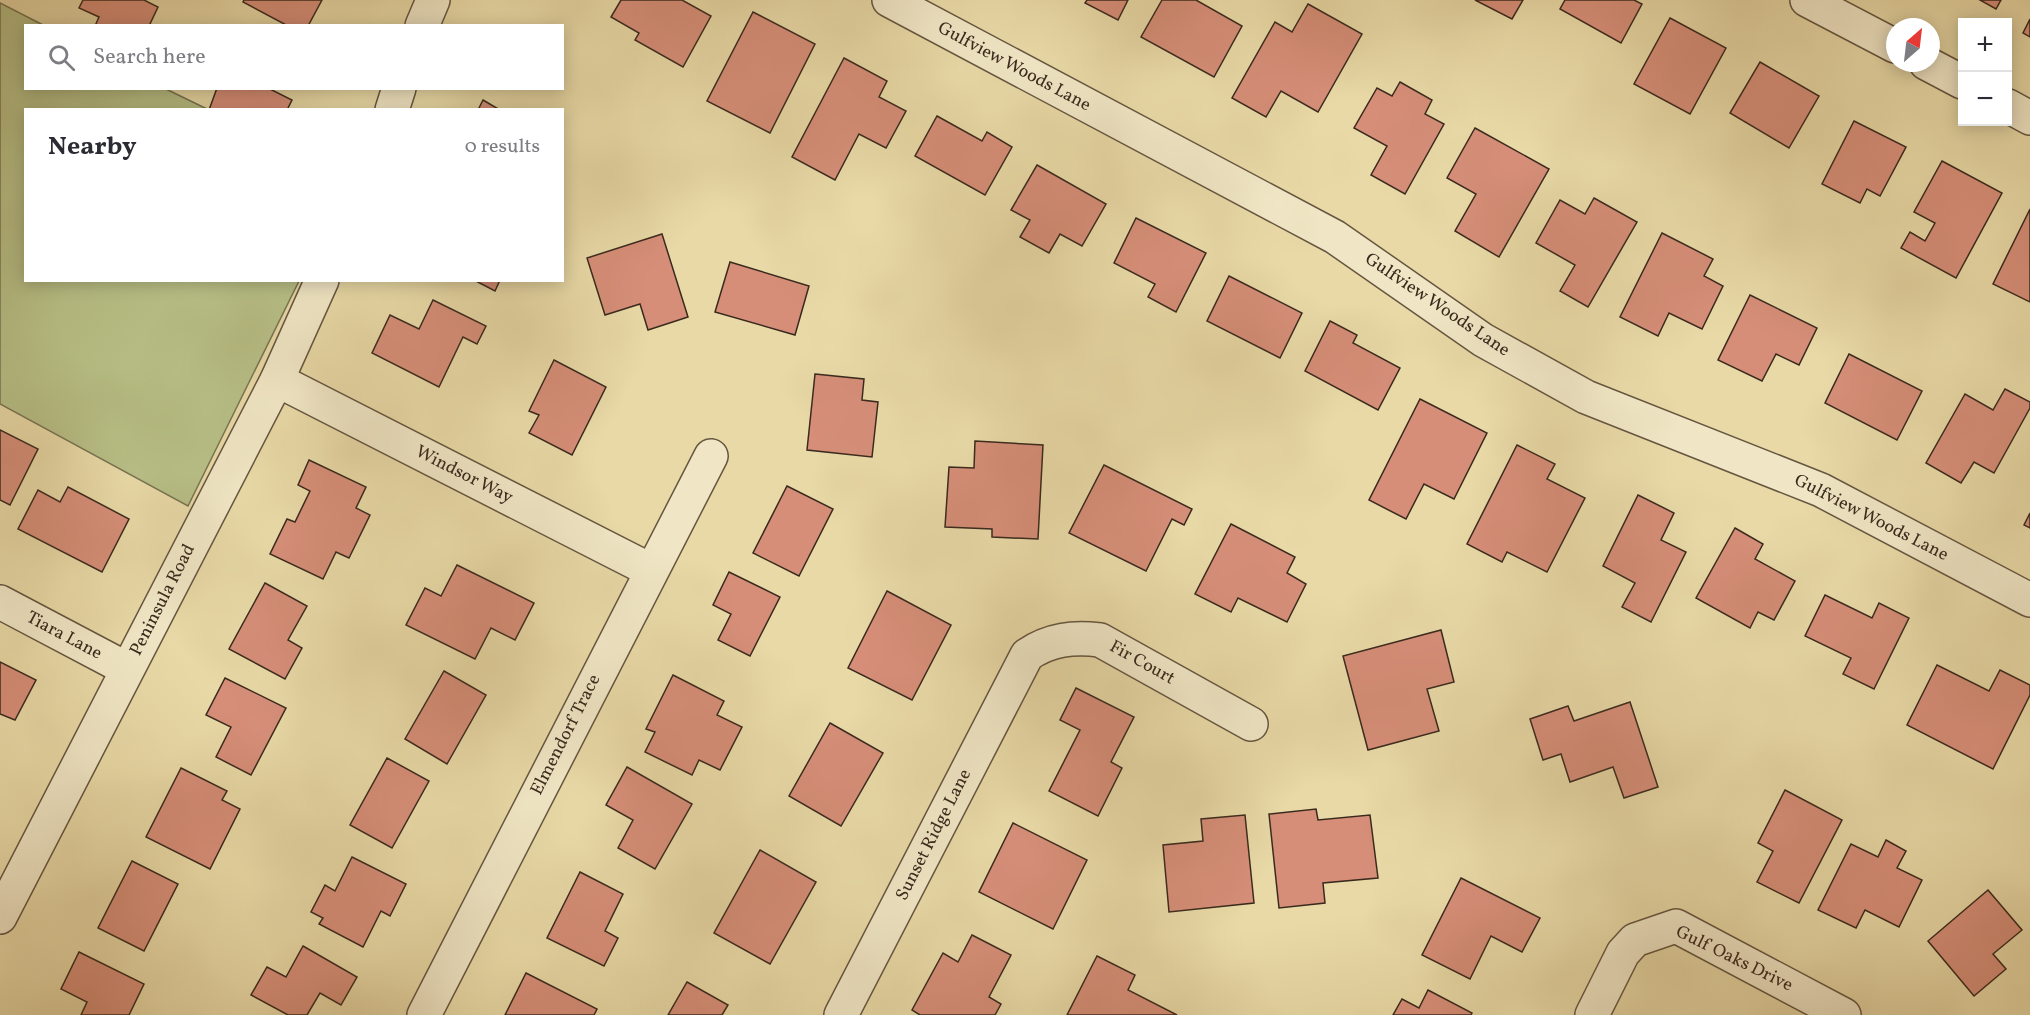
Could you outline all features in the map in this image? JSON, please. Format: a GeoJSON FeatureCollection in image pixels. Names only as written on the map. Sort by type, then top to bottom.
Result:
{"type":"FeatureCollection","features":[{"type":"Feature","properties":{"kind":"street"},"geometry":{"type":"LineString","coordinates":[[423,24],[433,0]]}},
{"type":"Feature","properties":{"kind":"street","name":"Gulfview Woods Lane"},"geometry":{"type":"LineString","coordinates":[[889,0],[1335,237],[1483,340],[1586,397],[1821,490],[2030,600]]}},
{"type":"Feature","properties":{"kind":"street"},"geometry":{"type":"LineString","coordinates":[[1808,0],[1886,41]]}},
{"type":"Feature","properties":{"kind":"street"},"geometry":{"type":"LineString","coordinates":[[1940,70],[1958,80]]}},
{"type":"Feature","properties":{"kind":"street"},"geometry":{"type":"LineString","coordinates":[[393,108],[398,90]]}},
{"type":"Feature","properties":{"kind":"street"},"geometry":{"type":"LineString","coordinates":[[2012,109],[2030,118]]}},
{"type":"Feature","properties":{"kind":"street","name":"Peninsula Road"},"geometry":{"type":"LineString","coordinates":[[0,917],[277,380],[321,282]]}},
{"type":"Feature","properties":{"kind":"street","name":"Windsor Way"},"geometry":{"type":"LineString","coordinates":[[277,380],[650,570]]}},
{"type":"Feature","properties":{"kind":"street","name":"Elmendorf Trace"},"geometry":{"type":"LineString","coordinates":[[424,1015],[650,570],[711,456]]}},
{"type":"Feature","properties":{"kind":"street","name":"Tiara Lane"},"geometry":{"type":"LineString","coordinates":[[0,602],[128,669]]}},
{"type":"Feature","properties":{"kind":"street","name":"Fir Court"},"geometry":{"type":"LineString","coordinates":[[1027,655],[1042,645],[1057,641],[1076,638],[1100,640],[1251,724]]}},
{"type":"Feature","properties":{"kind":"street","name":"Sunset Ridge Lane"},"geometry":{"type":"LineString","coordinates":[[841,1015],[1027,655]]}},
{"type":"Feature","properties":{"kind":"street","name":"Gulf Oaks Drive"},"geometry":{"type":"LineString","coordinates":[[1592,1015],[1623,954],[1635,940],[1676,926],[1844,1015]]}},
{"type":"Feature","properties":{"kind":"green space"},"geometry":{"type":"Polygon","coordinates":[[[0,3],[41,24],[24,24],[24,90],[168,90],[205,108],[24,108],[24,282],[299,282],[188,506],[0,404],[0,3]]]}},
{"type":"Feature","properties":{"kind":"building"},"geometry":{"type":"Polygon","coordinates":[[[83,0],[144,0],[158,7],[150,24],[96,24],[99,17],[79,8],[83,0]]]}},
{"type":"Feature","properties":{"kind":"building"},"geometry":{"type":"Polygon","coordinates":[[[244,0],[322,0],[309,24],[284,24],[243,2],[244,0]]]}},
{"type":"Feature","properties":{"kind":"building"},"geometry":{"type":"Polygon","coordinates":[[[621,0],[682,0],[711,16],[683,67],[635,40],[639,33],[611,17],[621,0]]]}},
{"type":"Feature","properties":{"kind":"building"},"geometry":{"type":"Polygon","coordinates":[[[1087,0],[1128,0],[1118,20],[1085,3],[1087,0]]]}},
{"type":"Feature","properties":{"kind":"building"},"geometry":{"type":"Polygon","coordinates":[[[1162,0],[1196,0],[1242,26],[1214,77],[1141,37],[1162,0]]]}},
{"type":"Feature","properties":{"kind":"building"},"geometry":{"type":"Polygon","coordinates":[[[1475,0],[1523,0],[1512,19],[1475,0]]]}},
{"type":"Feature","properties":{"kind":"building"},"geometry":{"type":"Polygon","coordinates":[[[1565,0],[1634,0],[1642,4],[1621,43],[1560,9],[1565,0]]]}},
{"type":"Feature","properties":{"kind":"building"},"geometry":{"type":"Polygon","coordinates":[[[1980,0],[2001,0],[1996,9],[1980,0]]]}},
{"type":"Feature","properties":{"kind":"building"},"geometry":{"type":"Polygon","coordinates":[[[1308,4],[1362,34],[1318,112],[1281,91],[1266,117],[1232,98],[1275,22],[1292,32],[1308,4]]]}},
{"type":"Feature","properties":{"kind":"building"},"geometry":{"type":"Polygon","coordinates":[[[753,12],[815,44],[770,133],[707,101],[753,12]]]}},
{"type":"Feature","properties":{"kind":"building"},"geometry":{"type":"Polygon","coordinates":[[[1670,18],[1726,48],[1690,114],[1634,84],[1670,18]]]}},
{"type":"Feature","properties":{"kind":"building"},"geometry":{"type":"Polygon","coordinates":[[[2030,19],[2030,37],[2023,33],[2030,19]]]}},
{"type":"Feature","properties":{"kind":"building"},"geometry":{"type":"Polygon","coordinates":[[[844,58],[887,81],[879,97],[906,111],[886,148],[859,134],[835,180],[792,157],[844,58]]]}},
{"type":"Feature","properties":{"kind":"building"},"geometry":{"type":"Polygon","coordinates":[[[1760,62],[1819,96],[1789,148],[1730,113],[1760,62]]]}},
{"type":"Feature","properties":{"kind":"building"},"geometry":{"type":"Polygon","coordinates":[[[1400,82],[1432,100],[1425,114],[1444,124],[1405,194],[1371,175],[1387,146],[1354,128],[1377,88],[1392,96],[1400,82]]]}},
{"type":"Feature","properties":{"kind":"building"},"geometry":{"type":"Polygon","coordinates":[[[216,90],[272,90],[292,100],[288,108],[210,108],[216,90]]]}},
{"type":"Feature","properties":{"kind":"building"},"geometry":{"type":"Polygon","coordinates":[[[483,100],[497,108],[479,108],[483,100]]]}},
{"type":"Feature","properties":{"kind":"building"},"geometry":{"type":"Polygon","coordinates":[[[937,116],[982,141],[987,132],[1012,147],[985,195],[915,156],[937,116]]]}},
{"type":"Feature","properties":{"kind":"building"},"geometry":{"type":"Polygon","coordinates":[[[1854,121],[1906,147],[1880,196],[1867,189],[1860,203],[1822,184],[1854,121]]]}},
{"type":"Feature","properties":{"kind":"building"},"geometry":{"type":"Polygon","coordinates":[[[1475,128],[1549,169],[1499,257],[1455,231],[1476,194],[1447,178],[1475,128]]]}},
{"type":"Feature","properties":{"kind":"building"},"geometry":{"type":"Polygon","coordinates":[[[1942,161],[2002,193],[1956,278],[1901,248],[1910,232],[1925,241],[1935,223],[1914,212],[1942,161]]]}},
{"type":"Feature","properties":{"kind":"building"},"geometry":{"type":"Polygon","coordinates":[[[1037,165],[1106,204],[1082,246],[1060,234],[1049,253],[1020,237],[1030,220],[1011,210],[1037,165]]]}},
{"type":"Feature","properties":{"kind":"building"},"geometry":{"type":"Polygon","coordinates":[[[1594,198],[1637,222],[1588,307],[1560,291],[1575,265],[1536,243],[1560,200],[1585,214],[1594,198]]]}},
{"type":"Feature","properties":{"kind":"building"},"geometry":{"type":"Polygon","coordinates":[[[2030,209],[2030,302],[1993,284],[2030,209]]]}},
{"type":"Feature","properties":{"kind":"building"},"geometry":{"type":"Polygon","coordinates":[[[1136,218],[1206,253],[1176,312],[1148,297],[1155,284],[1114,263],[1136,218]]]}},
{"type":"Feature","properties":{"kind":"building"},"geometry":{"type":"Polygon","coordinates":[[[1662,233],[1713,259],[1704,276],[1723,286],[1702,329],[1669,313],[1658,336],[1620,317],[1662,233]]]}},
{"type":"Feature","properties":{"kind":"building"},"geometry":{"type":"Polygon","coordinates":[[[662,234],[688,317],[648,330],[640,304],[605,315],[587,258],[662,234]]]}},
{"type":"Feature","properties":{"kind":"building"},"geometry":{"type":"Polygon","coordinates":[[[730,262],[809,286],[795,335],[715,312],[730,262]]]}},
{"type":"Feature","properties":{"kind":"building"},"geometry":{"type":"Polygon","coordinates":[[[1229,276],[1302,313],[1280,358],[1207,321],[1229,276]]]}},
{"type":"Feature","properties":{"kind":"building"},"geometry":{"type":"Polygon","coordinates":[[[478,282],[499,282],[495,291],[478,282]]]}},
{"type":"Feature","properties":{"kind":"building"},"geometry":{"type":"Polygon","coordinates":[[[1750,295],[1817,328],[1799,365],[1776,354],[1762,381],[1718,360],[1750,295]]]}},
{"type":"Feature","properties":{"kind":"building"},"geometry":{"type":"Polygon","coordinates":[[[433,300],[486,326],[477,344],[463,337],[439,387],[372,353],[390,315],[419,329],[433,300]]]}},
{"type":"Feature","properties":{"kind":"building"},"geometry":{"type":"Polygon","coordinates":[[[1330,321],[1357,335],[1353,343],[1400,368],[1378,410],[1305,371],[1330,321]]]}},
{"type":"Feature","properties":{"kind":"building"},"geometry":{"type":"Polygon","coordinates":[[[1849,354],[1922,391],[1897,440],[1825,403],[1849,354]]]}},
{"type":"Feature","properties":{"kind":"building"},"geometry":{"type":"Polygon","coordinates":[[[554,360],[606,387],[572,455],[529,433],[539,415],[529,411],[554,360]]]}},
{"type":"Feature","properties":{"kind":"building"},"geometry":{"type":"Polygon","coordinates":[[[815,374],[864,379],[862,400],[878,402],[872,457],[807,450],[815,374]]]}},
{"type":"Feature","properties":{"kind":"building"},"geometry":{"type":"Polygon","coordinates":[[[2005,389],[2030,402],[2030,408],[1994,473],[1974,462],[1961,483],[1926,463],[1965,394],[1993,410],[2005,389]]]}},
{"type":"Feature","properties":{"kind":"building"},"geometry":{"type":"Polygon","coordinates":[[[1420,399],[1487,433],[1454,499],[1424,484],[1406,519],[1369,500],[1420,399]]]}},
{"type":"Feature","properties":{"kind":"building"},"geometry":{"type":"Polygon","coordinates":[[[0,430],[38,449],[10,505],[0,500],[0,430]]]}},
{"type":"Feature","properties":{"kind":"building"},"geometry":{"type":"Polygon","coordinates":[[[975,441],[1043,445],[1038,539],[992,537],[992,529],[945,527],[949,467],[974,468],[975,441]]]}},
{"type":"Feature","properties":{"kind":"building"},"geometry":{"type":"Polygon","coordinates":[[[1517,445],[1555,464],[1547,479],[1585,498],[1547,572],[1507,552],[1502,562],[1467,544],[1517,445]]]}},
{"type":"Feature","properties":{"kind":"building"},"geometry":{"type":"Polygon","coordinates":[[[309,460],[366,487],[356,508],[370,515],[349,558],[336,552],[323,579],[270,554],[287,519],[295,522],[310,491],[298,485],[309,460]]]}},
{"type":"Feature","properties":{"kind":"building"},"geometry":{"type":"Polygon","coordinates":[[[1104,465],[1192,509],[1184,525],[1172,519],[1146,571],[1069,533],[1104,465]]]}},
{"type":"Feature","properties":{"kind":"building"},"geometry":{"type":"Polygon","coordinates":[[[787,486],[833,509],[799,576],[753,553],[787,486]]]}},
{"type":"Feature","properties":{"kind":"building"},"geometry":{"type":"Polygon","coordinates":[[[68,487],[129,519],[102,572],[18,529],[38,490],[60,502],[68,487]]]}},
{"type":"Feature","properties":{"kind":"building"},"geometry":{"type":"Polygon","coordinates":[[[1638,495],[1674,513],[1661,540],[1686,552],[1651,622],[1622,607],[1635,583],[1603,566],[1638,495]]]}},
{"type":"Feature","properties":{"kind":"building"},"geometry":{"type":"Polygon","coordinates":[[[2030,513],[2030,528],[2024,525],[2030,513]]]}},
{"type":"Feature","properties":{"kind":"building"},"geometry":{"type":"Polygon","coordinates":[[[1231,524],[1295,557],[1287,573],[1306,584],[1287,622],[1238,598],[1231,612],[1195,594],[1231,524]]]}},
{"type":"Feature","properties":{"kind":"building"},"geometry":{"type":"Polygon","coordinates":[[[1735,528],[1763,544],[1755,559],[1795,581],[1774,620],[1758,612],[1750,628],[1696,598],[1735,528]]]}},
{"type":"Feature","properties":{"kind":"building"},"geometry":{"type":"Polygon","coordinates":[[[457,565],[534,603],[515,640],[491,628],[475,659],[406,625],[425,588],[441,596],[457,565]]]}},
{"type":"Feature","properties":{"kind":"building"},"geometry":{"type":"Polygon","coordinates":[[[729,572],[780,597],[750,656],[718,640],[731,614],[713,605],[729,572]]]}},
{"type":"Feature","properties":{"kind":"building"},"geometry":{"type":"Polygon","coordinates":[[[265,583],[307,606],[288,640],[302,648],[285,679],[229,649],[265,583]]]}},
{"type":"Feature","properties":{"kind":"building"},"geometry":{"type":"Polygon","coordinates":[[[887,591],[951,625],[912,700],[848,668],[887,591]]]}},
{"type":"Feature","properties":{"kind":"building"},"geometry":{"type":"Polygon","coordinates":[[[1825,595],[1872,618],[1879,603],[1909,618],[1874,689],[1843,674],[1851,658],[1805,636],[1825,595]]]}},
{"type":"Feature","properties":{"kind":"building"},"geometry":{"type":"Polygon","coordinates":[[[1441,630],[1454,682],[1427,689],[1439,731],[1368,750],[1343,656],[1441,630]]]}},
{"type":"Feature","properties":{"kind":"building"},"geometry":{"type":"Polygon","coordinates":[[[0,662],[36,680],[15,720],[0,714],[0,662]]]}},
{"type":"Feature","properties":{"kind":"building"},"geometry":{"type":"Polygon","coordinates":[[[1937,665],[1989,691],[2000,670],[2030,685],[2030,695],[1993,769],[1907,725],[1937,665]]]}},
{"type":"Feature","properties":{"kind":"building"},"geometry":{"type":"Polygon","coordinates":[[[444,671],[486,695],[447,764],[405,739],[444,671]]]}},
{"type":"Feature","properties":{"kind":"building"},"geometry":{"type":"Polygon","coordinates":[[[673,675],[724,701],[717,715],[742,727],[720,770],[699,760],[692,775],[645,752],[655,732],[646,729],[673,675]]]}},
{"type":"Feature","properties":{"kind":"building"},"geometry":{"type":"Polygon","coordinates":[[[225,678],[286,708],[251,775],[216,757],[231,727],[206,715],[225,678]]]}},
{"type":"Feature","properties":{"kind":"building"},"geometry":{"type":"Polygon","coordinates":[[[1076,688],[1134,717],[1111,762],[1122,768],[1098,816],[1049,791],[1080,730],[1060,720],[1076,688]]]}},
{"type":"Feature","properties":{"kind":"building"},"geometry":{"type":"Polygon","coordinates":[[[1630,702],[1658,787],[1624,798],[1613,767],[1570,782],[1561,754],[1543,760],[1530,719],[1568,706],[1574,721],[1630,702]]]}},
{"type":"Feature","properties":{"kind":"building"},"geometry":{"type":"Polygon","coordinates":[[[830,723],[883,753],[841,826],[789,796],[830,723]]]}},
{"type":"Feature","properties":{"kind":"building"},"geometry":{"type":"Polygon","coordinates":[[[387,758],[429,781],[392,848],[350,825],[387,758]]]}},
{"type":"Feature","properties":{"kind":"building"},"geometry":{"type":"Polygon","coordinates":[[[627,767],[692,804],[655,869],[618,848],[633,820],[606,805],[627,767]]]}},
{"type":"Feature","properties":{"kind":"building"},"geometry":{"type":"Polygon","coordinates":[[[181,768],[227,791],[222,800],[240,809],[210,869],[146,837],[181,768]]]}},
{"type":"Feature","properties":{"kind":"building"},"geometry":{"type":"Polygon","coordinates":[[[1785,790],[1842,820],[1799,903],[1757,882],[1773,851],[1758,843],[1785,790]]]}},
{"type":"Feature","properties":{"kind":"building"},"geometry":{"type":"Polygon","coordinates":[[[1316,809],[1318,820],[1370,815],[1378,878],[1323,883],[1325,903],[1279,908],[1269,814],[1316,809]]]}},
{"type":"Feature","properties":{"kind":"building"},"geometry":{"type":"Polygon","coordinates":[[[1245,815],[1254,903],[1169,912],[1163,845],[1203,841],[1201,819],[1245,815]]]}},
{"type":"Feature","properties":{"kind":"building"},"geometry":{"type":"Polygon","coordinates":[[[1013,823],[1087,860],[1053,929],[979,892],[1013,823]]]}},
{"type":"Feature","properties":{"kind":"building"},"geometry":{"type":"Polygon","coordinates":[[[1886,840],[1906,851],[1897,868],[1922,880],[1899,927],[1865,910],[1856,928],[1818,910],[1851,844],[1878,857],[1886,840]]]}},
{"type":"Feature","properties":{"kind":"building"},"geometry":{"type":"Polygon","coordinates":[[[760,850],[816,882],[770,964],[714,933],[760,850]]]}},
{"type":"Feature","properties":{"kind":"building"},"geometry":{"type":"Polygon","coordinates":[[[352,857],[406,884],[390,916],[381,911],[363,947],[319,924],[323,918],[311,912],[325,885],[335,891],[352,857]]]}},
{"type":"Feature","properties":{"kind":"building"},"geometry":{"type":"Polygon","coordinates":[[[132,861],[178,884],[144,951],[98,928],[132,861]]]}},
{"type":"Feature","properties":{"kind":"building"},"geometry":{"type":"Polygon","coordinates":[[[580,872],[623,894],[605,931],[618,938],[604,966],[547,938],[580,872]]]}},
{"type":"Feature","properties":{"kind":"building"},"geometry":{"type":"Polygon","coordinates":[[[1461,878],[1540,918],[1522,952],[1491,936],[1470,979],[1422,955],[1461,878]]]}},
{"type":"Feature","properties":{"kind":"building"},"geometry":{"type":"Polygon","coordinates":[[[1988,890],[2022,930],[1993,954],[2006,969],[1974,996],[1928,941],[1988,890]]]}},
{"type":"Feature","properties":{"kind":"building"},"geometry":{"type":"Polygon","coordinates":[[[972,935],[1011,955],[989,997],[1001,1004],[995,1015],[920,1015],[912,1010],[943,953],[958,962],[972,935]]]}},
{"type":"Feature","properties":{"kind":"building"},"geometry":{"type":"Polygon","coordinates":[[[303,946],[357,977],[341,1005],[320,993],[307,1015],[288,1015],[251,995],[267,967],[286,977],[303,946]]]}},
{"type":"Feature","properties":{"kind":"building"},"geometry":{"type":"Polygon","coordinates":[[[79,952],[144,984],[129,1015],[81,1015],[87,1002],[61,989],[79,952]]]}},
{"type":"Feature","properties":{"kind":"building"},"geometry":{"type":"Polygon","coordinates":[[[1097,956],[1135,975],[1128,990],[1177,1015],[1067,1015],[1097,956]]]}},
{"type":"Feature","properties":{"kind":"building"},"geometry":{"type":"Polygon","coordinates":[[[526,973],[597,1009],[594,1015],[505,1015],[526,973]]]}},
{"type":"Feature","properties":{"kind":"building"},"geometry":{"type":"Polygon","coordinates":[[[687,982],[728,1005],[722,1015],[668,1015],[687,982]]]}},
{"type":"Feature","properties":{"kind":"building"},"geometry":{"type":"Polygon","coordinates":[[[1428,990],[1472,1013],[1471,1015],[1393,1015],[1402,999],[1419,1008],[1428,990]]]}}]}
